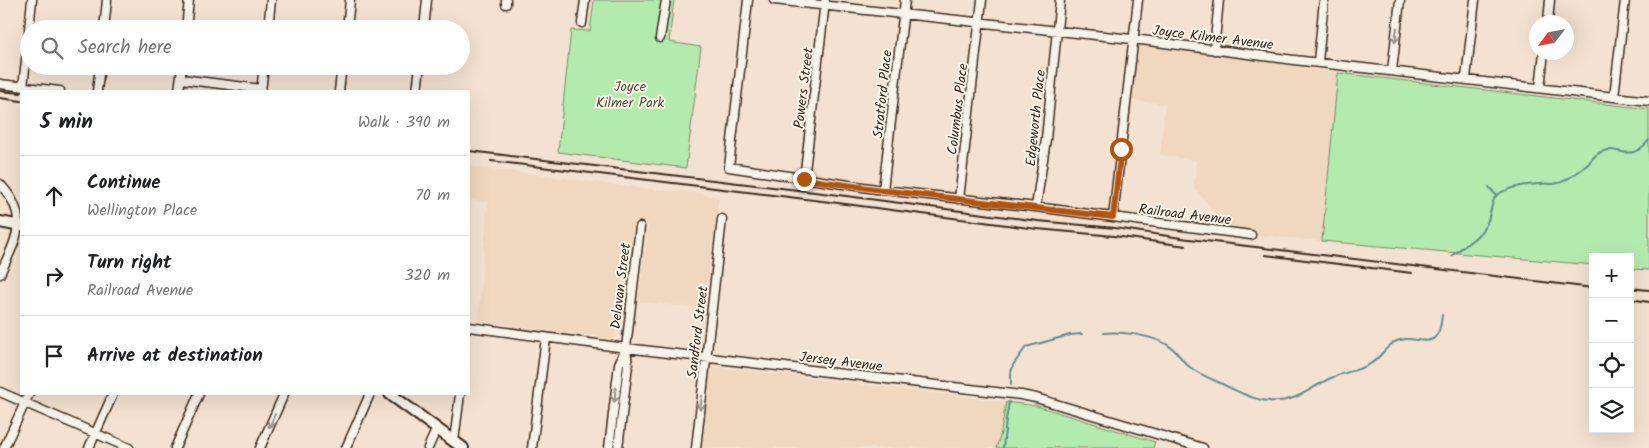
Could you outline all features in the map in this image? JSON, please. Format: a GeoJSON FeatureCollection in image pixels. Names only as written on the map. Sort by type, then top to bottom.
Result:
{"type":"FeatureCollection","features":[{"type":"Feature","properties":{"kind":"main road"},"geometry":{"type":"LineString","coordinates":[[0,222],[20,226]]}},
{"type":"Feature","properties":{"kind":"main road"},"geometry":{"type":"LineString","coordinates":[[391,395],[463,448]]}},
{"type":"Feature","properties":{"kind":"street"},"geometry":{"type":"LineString","coordinates":[[30,20],[32,0]]}},
{"type":"Feature","properties":{"kind":"street"},"geometry":{"type":"LineString","coordinates":[[105,20],[107,0]]}},
{"type":"Feature","properties":{"kind":"street"},"geometry":{"type":"LineString","coordinates":[[187,20],[189,0]]}},
{"type":"Feature","properties":{"kind":"street"},"geometry":{"type":"LineString","coordinates":[[269,20],[271,0]]}},
{"type":"Feature","properties":{"kind":"street"},"geometry":{"type":"LineString","coordinates":[[347,20],[350,0]]}},
{"type":"Feature","properties":{"kind":"street"},"geometry":{"type":"LineString","coordinates":[[425,20],[427,0]]}},
{"type":"Feature","properties":{"kind":"street"},"geometry":{"type":"LineString","coordinates":[[582,23],[584,0]]}},
{"type":"Feature","properties":{"kind":"street"},"geometry":{"type":"LineString","coordinates":[[660,38],[666,0]]}},
{"type":"Feature","properties":{"kind":"street","name":"Railroad Avenue"},"geometry":{"type":"LineString","coordinates":[[748,0],[729,167],[883,190],[1036,207],[1251,235]]}},
{"type":"Feature","properties":{"kind":"street","name":"Joyce Kilmer Avenue"},"geometry":{"type":"LineString","coordinates":[[774,0],[825,3],[979,23],[1649,100]]}},
{"type":"Feature","properties":{"kind":"street","name":"Stratford Place"},"geometry":{"type":"LineString","coordinates":[[883,190],[905,0]]}},
{"type":"Feature","properties":{"kind":"street","name":"Columbus Place"},"geometry":{"type":"LineString","coordinates":[[958,198],[982,0]]}},
{"type":"Feature","properties":{"kind":"street","name":"Edgeworth Place"},"geometry":{"type":"LineString","coordinates":[[1036,207],[1046,140],[1060,0]]}},
{"type":"Feature","properties":{"kind":"street"},"geometry":{"type":"LineString","coordinates":[[1113,217],[1138,0]]}},
{"type":"Feature","properties":{"kind":"street"},"geometry":{"type":"LineString","coordinates":[[1214,50],[1219,0]]}},
{"type":"Feature","properties":{"kind":"street"},"geometry":{"type":"LineString","coordinates":[[1318,62],[1324,0]]}},
{"type":"Feature","properties":{"kind":"street"},"geometry":{"type":"LineString","coordinates":[[1392,70],[1400,0]]}},
{"type":"Feature","properties":{"kind":"street"},"geometry":{"type":"LineString","coordinates":[[1466,78],[1475,0]]}},
{"type":"Feature","properties":{"kind":"street"},"geometry":{"type":"LineString","coordinates":[[1549,15],[1550,0]]}},
{"type":"Feature","properties":{"kind":"street"},"geometry":{"type":"LineString","coordinates":[[1614,97],[1625,0]]}},
{"type":"Feature","properties":{"kind":"street","name":"Powers Street"},"geometry":{"type":"LineString","coordinates":[[804,179],[825,3]]}},
{"type":"Feature","properties":{"kind":"street"},"geometry":{"type":"LineString","coordinates":[[1540,88],[1543,60]]}},
{"type":"Feature","properties":{"kind":"street"},"geometry":{"type":"LineString","coordinates":[[23,87],[24,75]]}},
{"type":"Feature","properties":{"kind":"street"},"geometry":{"type":"LineString","coordinates":[[97,90],[99,75]]}},
{"type":"Feature","properties":{"kind":"street"},"geometry":{"type":"LineString","coordinates":[[179,90],[181,75]]}},
{"type":"Feature","properties":{"kind":"street"},"geometry":{"type":"LineString","coordinates":[[181,79],[261,90],[263,75]]}},
{"type":"Feature","properties":{"kind":"street"},"geometry":{"type":"LineString","coordinates":[[339,90],[341,75]]}},
{"type":"Feature","properties":{"kind":"street"},"geometry":{"type":"LineString","coordinates":[[417,90],[419,75]]}},
{"type":"Feature","properties":{"kind":"street"},"geometry":{"type":"LineString","coordinates":[[0,84],[51,90]]}},
{"type":"Feature","properties":{"kind":"street"},"geometry":{"type":"LineString","coordinates":[[0,184],[15,205],[20,226],[0,274]]}},
{"type":"Feature","properties":{"kind":"street","name":"Sandford Street"},"geometry":{"type":"LineString","coordinates":[[696,448],[722,219]]}},
{"type":"Feature","properties":{"kind":"street","name":"Delavan Street"},"geometry":{"type":"LineString","coordinates":[[626,348],[619,364],[610,444],[619,445],[628,365],[626,348],[640,227]]}},
{"type":"Feature","properties":{"kind":"street","name":"Jersey Avenue"},"geometry":{"type":"LineString","coordinates":[[470,327],[626,348],[1028,396],[1198,447]]}},
{"type":"Feature","properties":{"kind":"street"},"geometry":{"type":"LineString","coordinates":[[532,448],[546,338]]}},
{"type":"Feature","properties":{"kind":"street"},"geometry":{"type":"LineString","coordinates":[[0,392],[129,448]]}},
{"type":"Feature","properties":{"kind":"street"},"geometry":{"type":"LineString","coordinates":[[4,448],[29,395]]}},
{"type":"Feature","properties":{"kind":"street"},"geometry":{"type":"LineString","coordinates":[[89,448],[113,395]]}},
{"type":"Feature","properties":{"kind":"street"},"geometry":{"type":"LineString","coordinates":[[175,448],[199,395]]}},
{"type":"Feature","properties":{"kind":"street"},"geometry":{"type":"LineString","coordinates":[[260,448],[284,395]]}},
{"type":"Feature","properties":{"kind":"street"},"geometry":{"type":"LineString","coordinates":[[346,448],[370,395]]}},
{"type":"Feature","properties":{"kind":"street"},"geometry":{"type":"LineString","coordinates":[[454,441],[460,395]]}},
{"type":"Feature","properties":{"kind":"street"},"geometry":{"type":"LineString","coordinates":[[428,448],[437,428]]}},
{"type":"Feature","properties":{"kind":"shaded area"},"geometry":{"type":"Polygon","coordinates":[[[1133,40],[1338,73],[1322,241],[1211,231],[1214,211],[1194,188],[1196,160],[1160,155],[1165,104],[1126,100],[1133,40]]]}},
{"type":"Feature","properties":{"kind":"shaded area"},"geometry":{"type":"Polygon","coordinates":[[[470,166],[646,189],[700,193],[719,198],[704,308],[638,302],[648,225],[635,224],[628,277],[623,277],[614,339],[478,321],[488,202],[470,200],[470,166]]]}},
{"type":"Feature","properties":{"kind":"shaded area"},"geometry":{"type":"Polygon","coordinates":[[[710,366],[1006,402],[1000,437],[996,448],[701,448],[710,366]]]}},
{"type":"Feature","properties":{"kind":"green space","name":"Joyce Kilmer Park"},"geometry":{"type":"Polygon","coordinates":[[[594,0],[674,0],[669,42],[701,47],[686,168],[558,152],[571,30],[590,31],[594,0]]]}},
{"type":"Feature","properties":{"kind":"green space"},"geometry":{"type":"Polygon","coordinates":[[[1338,73],[1649,109],[1649,270],[1634,269],[1634,253],[1589,253],[1589,265],[1322,241],[1338,73]]]}},
{"type":"Feature","properties":{"kind":"green space"},"geometry":{"type":"Polygon","coordinates":[[[1006,402],[1037,406],[1155,442],[1153,448],[996,448],[1000,437],[1006,402]]]}},
{"type":"Feature","properties":{"kind":"waterway"},"geometry":{"type":"LineString","coordinates":[[1452,256],[1474,239],[1482,230],[1486,225],[1495,197],[1504,191],[1522,186],[1561,182],[1581,170],[1601,152],[1613,150],[1630,153],[1642,147],[1649,140]]}},
{"type":"Feature","properties":{"kind":"waterway"},"geometry":{"type":"LineString","coordinates":[[1489,187],[1496,195]]}},
{"type":"Feature","properties":{"kind":"waterway"},"geometry":{"type":"LineString","coordinates":[[1104,333],[1130,334],[1167,344],[1188,366],[1204,376],[1253,398],[1280,401],[1301,395],[1326,380],[1366,366],[1393,343],[1409,339],[1431,340],[1440,329],[1442,315]]}},
{"type":"Feature","properties":{"kind":"waterway"},"geometry":{"type":"LineString","coordinates":[[1011,385],[1013,365],[1026,347],[1070,335],[1082,334]]}},
{"type":"Feature","properties":{"kind":"waterway"},"geometry":{"type":"LineString","coordinates":[[1003,448],[1009,402]]}},
{"type":"Feature","properties":{"kind":"railway"},"geometry":{"type":"LineString","coordinates":[[0,91],[20,93]]}},
{"type":"Feature","properties":{"kind":"railway"},"geometry":{"type":"LineString","coordinates":[[0,98],[20,101]]}},
{"type":"Feature","properties":{"kind":"railway"},"geometry":{"type":"LineString","coordinates":[[470,151],[831,194],[1038,221],[1115,228],[1181,238],[1589,288]]}},
{"type":"Feature","properties":{"kind":"railway"},"geometry":{"type":"LineString","coordinates":[[491,161],[1186,246]]}},
{"type":"Feature","properties":{"kind":"railway"},"geometry":{"type":"LineString","coordinates":[[1265,255],[1412,273]]}},
{"type":"Feature","properties":{"kind":"railway"},"geometry":{"type":"LineString","coordinates":[[1634,288],[1649,290]]}},
{"type":"Feature","properties":{"kind":"railway"},"geometry":{"type":"LineString","coordinates":[[1634,300],[1649,302]]}},
{"type":"Feature","properties":{"kind":"route"},"geometry":{"type":"LineString","coordinates":[[804,179],[889,191],[1113,217],[1121,149]]}}]}
